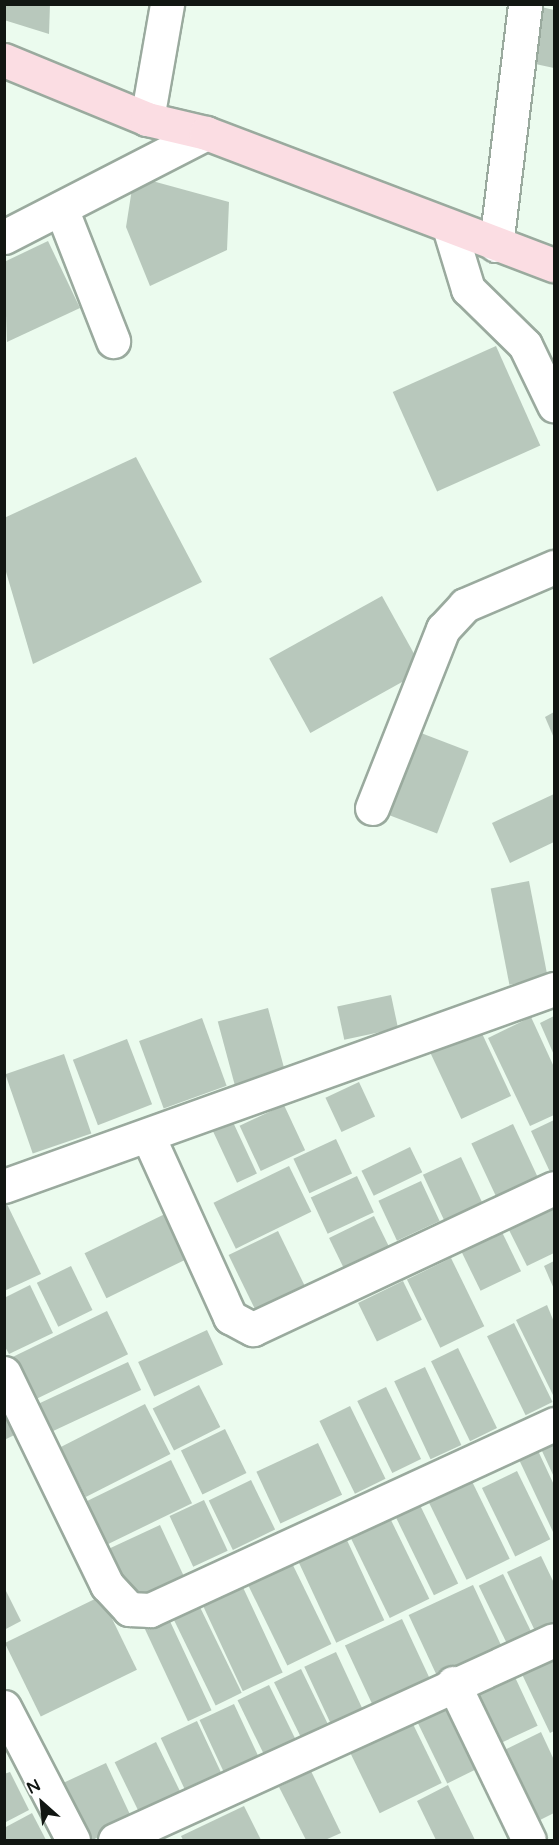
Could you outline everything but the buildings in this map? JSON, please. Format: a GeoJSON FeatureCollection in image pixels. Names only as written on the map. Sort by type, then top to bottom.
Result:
{"type":"FeatureCollection","features":[{"type":"Feature","properties":{"kind":"main road"},"geometry":{"type":"LineString","coordinates":[[4,60],[147,119],[206,133],[496,245],[555,265]]}},
{"type":"Feature","properties":{"kind":"street"},"geometry":{"type":"LineString","coordinates":[[147,119],[167,4]]}},
{"type":"Feature","properties":{"kind":"street"},"geometry":{"type":"LineString","coordinates":[[496,245],[525,4]]}},
{"type":"Feature","properties":{"kind":"street"},"geometry":{"type":"LineString","coordinates":[[4,237],[206,133]]}},
{"type":"Feature","properties":{"kind":"street"},"geometry":{"type":"LineString","coordinates":[[61,208],[113,341]]}},
{"type":"Feature","properties":{"kind":"street"},"geometry":{"type":"LineString","coordinates":[[449,227],[468,289],[525,345],[555,405]]}},
{"type":"Feature","properties":{"kind":"street"},"geometry":{"type":"LineString","coordinates":[[372,808],[443,630],[465,605],[555,567]]}},
{"type":"Feature","properties":{"kind":"street"},"geometry":{"type":"LineString","coordinates":[[4,1186],[555,989]]}},
{"type":"Feature","properties":{"kind":"street"},"geometry":{"type":"LineString","coordinates":[[148,1136],[230,1317],[253,1329],[555,1188]]}},
{"type":"Feature","properties":{"kind":"street"},"geometry":{"type":"LineString","coordinates":[[4,1373],[106,1585],[129,1609],[150,1610],[555,1424]]}},
{"type":"Feature","properties":{"kind":"street"},"geometry":{"type":"LineString","coordinates":[[115,1840],[453,1683],[555,1640]]}},
{"type":"Feature","properties":{"kind":"street"},"geometry":{"type":"LineString","coordinates":[[453,1683],[530,1840],[555,1830]]}},
{"type":"Feature","properties":{"kind":"street"},"geometry":{"type":"LineString","coordinates":[[4,1707],[73,1840]]}}]}
